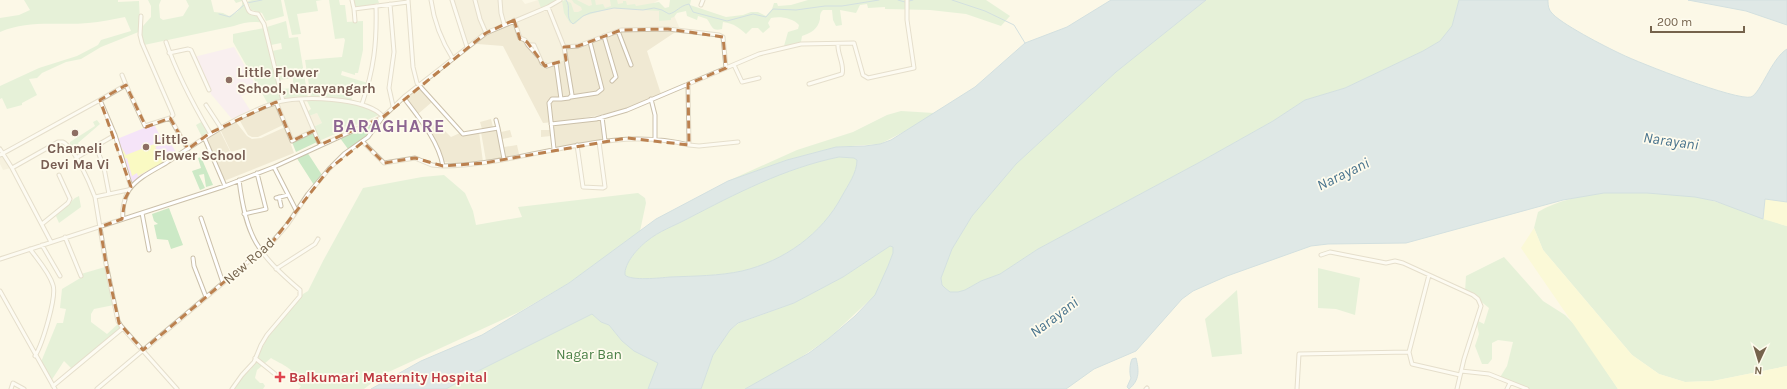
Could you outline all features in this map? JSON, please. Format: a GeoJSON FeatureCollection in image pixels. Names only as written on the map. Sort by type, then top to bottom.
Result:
{"type":"FeatureCollection","features":[{"type":"Feature","properties":{"kind":"street"},"geometry":{"type":"LineString","coordinates":[[352,0],[355,21]]}},
{"type":"Feature","properties":{"kind":"street"},"geometry":{"type":"LineString","coordinates":[[362,104],[371,78],[376,50],[379,0]]}},
{"type":"Feature","properties":{"kind":"street"},"geometry":{"type":"LineString","coordinates":[[431,0],[439,34],[453,59]]}},
{"type":"Feature","properties":{"kind":"street"},"geometry":{"type":"LineString","coordinates":[[452,0],[468,47]]}},
{"type":"Feature","properties":{"kind":"street"},"geometry":{"type":"LineString","coordinates":[[475,0],[480,19],[486,33]]}},
{"type":"Feature","properties":{"kind":"street"},"geometry":{"type":"LineString","coordinates":[[500,0],[504,24]]}},
{"type":"Feature","properties":{"kind":"street"},"geometry":{"type":"LineString","coordinates":[[0,260],[65,237],[225,186],[274,167],[383,117],[419,85],[486,33],[504,24],[548,7],[560,0]]}},
{"type":"Feature","properties":{"kind":"street"},"geometry":{"type":"LineString","coordinates":[[701,5],[703,0]]}},
{"type":"Feature","properties":{"kind":"street"},"geometry":{"type":"LineString","coordinates":[[551,124],[602,117],[626,110],[759,54],[801,44],[838,44],[852,42],[856,45],[863,75],[865,77],[874,78],[914,68],[907,20],[907,0]]}},
{"type":"Feature","properties":{"kind":"street"},"geometry":{"type":"LineString","coordinates":[[354,9],[408,1],[413,67],[419,85],[463,134],[498,128]]}},
{"type":"Feature","properties":{"kind":"street"},"geometry":{"type":"LineString","coordinates":[[245,3],[250,14],[258,14],[264,24],[283,101]]}},
{"type":"Feature","properties":{"kind":"street"},"geometry":{"type":"LineString","coordinates":[[390,4],[394,52],[389,88],[394,106]]}},
{"type":"Feature","properties":{"kind":"street"},"geometry":{"type":"LineString","coordinates":[[548,7],[564,47],[571,97]]}},
{"type":"Feature","properties":{"kind":"street"},"geometry":{"type":"LineString","coordinates":[[122,75],[145,126],[170,118],[173,115],[142,43],[140,35],[141,16]]}},
{"type":"Feature","properties":{"kind":"street"},"geometry":{"type":"LineString","coordinates":[[514,20],[520,38],[525,40],[528,45],[534,46],[542,63],[547,66],[556,63],[561,99]]}},
{"type":"Feature","properties":{"kind":"street"},"geometry":{"type":"LineString","coordinates":[[564,47],[578,46],[618,31],[668,29],[722,36],[726,68]]}},
{"type":"Feature","properties":{"kind":"street"},"geometry":{"type":"LineString","coordinates":[[618,31],[631,65]]}},
{"type":"Feature","properties":{"kind":"street"},"geometry":{"type":"LineString","coordinates":[[604,36],[616,77],[612,81]]}},
{"type":"Feature","properties":{"kind":"street"},"geometry":{"type":"LineString","coordinates":[[166,42],[169,53],[193,104],[210,133]]}},
{"type":"Feature","properties":{"kind":"street"},"geometry":{"type":"LineString","coordinates":[[554,149],[549,103],[552,99],[561,99],[596,93],[602,89],[590,42]]}},
{"type":"Feature","properties":{"kind":"street"},"geometry":{"type":"LineString","coordinates":[[809,84],[842,74],[843,69],[838,51],[838,44]]}},
{"type":"Feature","properties":{"kind":"street"},"geometry":{"type":"LineString","coordinates":[[169,53],[188,49],[192,50],[208,90]]}},
{"type":"Feature","properties":{"kind":"street"},"geometry":{"type":"LineString","coordinates":[[734,65],[742,82],[760,78]]}},
{"type":"Feature","properties":{"kind":"street"},"geometry":{"type":"LineString","coordinates":[[688,84],[689,145]]}},
{"type":"Feature","properties":{"kind":"street"},"geometry":{"type":"LineString","coordinates":[[1,154],[126,85]]}},
{"type":"Feature","properties":{"kind":"street"},"geometry":{"type":"LineString","coordinates":[[404,98],[426,127],[441,154],[443,166]]}},
{"type":"Feature","properties":{"kind":"street"},"geometry":{"type":"LineString","coordinates":[[651,99],[655,115],[655,140]]}},
{"type":"Feature","properties":{"kind":"street"},"geometry":{"type":"LineString","coordinates":[[100,100],[115,135],[131,187]]}},
{"type":"Feature","properties":{"kind":"street"},"geometry":{"type":"LineString","coordinates":[[301,100],[320,145]]}},
{"type":"Feature","properties":{"kind":"street"},"geometry":{"type":"LineString","coordinates":[[123,219],[124,204],[128,190],[131,187],[210,133],[276,102],[301,100],[344,100],[362,104],[380,112],[383,117]]}},
{"type":"Feature","properties":{"kind":"street"},"geometry":{"type":"LineString","coordinates":[[276,102],[292,141],[313,130]]}},
{"type":"Feature","properties":{"kind":"street"},"geometry":{"type":"LineString","coordinates":[[206,105],[221,128]]}},
{"type":"Feature","properties":{"kind":"street","name":"New Road"},"geometry":{"type":"LineString","coordinates":[[97,389],[261,252],[284,229],[296,210],[337,160],[363,142],[383,117]]}},
{"type":"Feature","properties":{"kind":"street"},"geometry":{"type":"LineString","coordinates":[[602,117],[605,141]]}},
{"type":"Feature","properties":{"kind":"street"},"geometry":{"type":"LineString","coordinates":[[170,118],[188,149]]}},
{"type":"Feature","properties":{"kind":"street"},"geometry":{"type":"LineString","coordinates":[[496,120],[504,159]]}},
{"type":"Feature","properties":{"kind":"street"},"geometry":{"type":"LineString","coordinates":[[76,158],[115,135]]}},
{"type":"Feature","properties":{"kind":"street"},"geometry":{"type":"LineString","coordinates":[[204,137],[225,186]]}},
{"type":"Feature","properties":{"kind":"street"},"geometry":{"type":"LineString","coordinates":[[363,142],[384,163],[414,158],[432,165],[462,166],[577,145],[627,138],[674,141],[699,146],[738,142]]}},
{"type":"Feature","properties":{"kind":"street"},"geometry":{"type":"LineString","coordinates":[[12,168],[61,141],[68,144],[95,197],[111,292],[118,320],[123,328],[177,389]]}},
{"type":"Feature","properties":{"kind":"street"},"geometry":{"type":"LineString","coordinates":[[577,145],[583,188],[603,188],[605,186],[599,142]]}},
{"type":"Feature","properties":{"kind":"street"},"geometry":{"type":"LineString","coordinates":[[96,146],[104,168],[109,194]]}},
{"type":"Feature","properties":{"kind":"street"},"geometry":{"type":"LineString","coordinates":[[0,149],[1,154],[12,168],[50,242]]}},
{"type":"Feature","properties":{"kind":"street"},"geometry":{"type":"LineString","coordinates":[[274,167],[296,210]]}},
{"type":"Feature","properties":{"kind":"street"},"geometry":{"type":"LineString","coordinates":[[244,214],[266,209],[257,173]]}},
{"type":"Feature","properties":{"kind":"street"},"geometry":{"type":"LineString","coordinates":[[42,224],[68,203],[70,199],[59,175]]}},
{"type":"Feature","properties":{"kind":"street"},"geometry":{"type":"LineString","coordinates":[[232,389],[242,375],[251,366],[267,336],[300,296],[300,290],[276,269],[261,252],[254,240],[244,214],[239,180]]}},
{"type":"Feature","properties":{"kind":"street"},"geometry":{"type":"LineString","coordinates":[[95,197],[128,190]]}},
{"type":"Feature","properties":{"kind":"street"},"geometry":{"type":"LineString","coordinates":[[281,206],[277,198],[288,195]]}},
{"type":"Feature","properties":{"kind":"street"},"geometry":{"type":"LineString","coordinates":[[142,213],[149,250]]}},
{"type":"Feature","properties":{"kind":"street"},"geometry":{"type":"LineString","coordinates":[[201,218],[223,284]]}},
{"type":"Feature","properties":{"kind":"street"},"geometry":{"type":"LineString","coordinates":[[65,237],[80,276]]}},
{"type":"Feature","properties":{"kind":"street"},"geometry":{"type":"LineString","coordinates":[[276,269],[315,244],[318,239]]}},
{"type":"Feature","properties":{"kind":"street"},"geometry":{"type":"LineString","coordinates":[[42,245],[60,276]]}},
{"type":"Feature","properties":{"kind":"street"},"geometry":{"type":"LineString","coordinates":[[30,249],[50,278],[54,289],[54,298],[39,350],[35,356]]}},
{"type":"Feature","properties":{"kind":"street"},"geometry":{"type":"LineString","coordinates":[[1321,255],[1330,252],[1386,263],[1395,261],[1403,263],[1473,295],[1478,299],[1481,306],[1457,389]]}},
{"type":"Feature","properties":{"kind":"street"},"geometry":{"type":"LineString","coordinates":[[193,258],[194,266],[206,298]]}},
{"type":"Feature","properties":{"kind":"street"},"geometry":{"type":"LineString","coordinates":[[1429,274],[1409,352],[1412,364],[1460,375]]}},
{"type":"Feature","properties":{"kind":"street"},"geometry":{"type":"LineString","coordinates":[[0,291],[54,388],[123,328]]}},
{"type":"Feature","properties":{"kind":"street"},"geometry":{"type":"LineString","coordinates":[[1298,389],[1299,354],[1409,352]]}},
{"type":"Feature","properties":{"kind":"street"},"geometry":{"type":"LineString","coordinates":[[255,358],[275,374]]}},
{"type":"Feature","properties":{"kind":"street"},"geometry":{"type":"LineString","coordinates":[[1461,371],[1489,374],[1528,389]]}},
{"type":"Feature","properties":{"kind":"street"},"geometry":{"type":"LineString","coordinates":[[11,389],[13,383],[24,389]]}},
{"type":"Feature","properties":{"kind":"street"},"geometry":{"type":"LineString","coordinates":[[1507,389],[1510,383]]}},
{"type":"Feature","properties":{"kind":"highlighted area"},"geometry":{"type":"Polygon","coordinates":[[[514,20],[520,39],[527,42],[545,66],[566,60],[564,47],[578,46],[621,30],[668,29],[723,37],[726,68],[688,84],[689,145],[627,138],[484,163],[443,166],[415,158],[384,163],[363,142],[329,169],[274,240],[143,350],[119,323],[106,264],[100,227],[122,219],[125,199],[131,187],[100,100],[126,85],[146,127],[170,118],[188,149],[210,133],[276,102],[292,141],[313,131],[320,145],[383,117],[486,33],[514,20]]]}},
{"type":"Feature","properties":{"kind":"shaded area"},"geometry":{"type":"Polygon","coordinates":[[[453,0],[522,0],[525,4],[538,0],[544,12],[565,0],[659,0],[650,5],[673,13],[680,29],[647,51],[661,94],[616,112],[567,121],[543,123],[503,46],[465,43],[453,0]]]}},
{"type":"Feature","properties":{"kind":"shaded area","name":"Little Flower School, Narayangarh"},"geometry":{"type":"Polygon","coordinates":[[[234,47],[256,86],[255,91],[241,96],[250,110],[232,119],[211,94],[194,57],[234,47]]]}},
{"type":"Feature","properties":{"kind":"shaded area"},"geometry":{"type":"Polygon","coordinates":[[[420,86],[432,102],[418,114],[405,99],[420,86]]]}},
{"type":"Feature","properties":{"kind":"shaded area"},"geometry":{"type":"Polygon","coordinates":[[[300,101],[311,130],[293,140],[278,105],[281,103],[300,101]]]}},
{"type":"Feature","properties":{"kind":"shaded area"},"geometry":{"type":"Polygon","coordinates":[[[276,104],[283,125],[258,137],[248,135],[240,121],[276,104]]]}},
{"type":"Feature","properties":{"kind":"shaded area"},"geometry":{"type":"Polygon","coordinates":[[[317,113],[322,123],[313,127],[309,116],[317,113]]]}},
{"type":"Feature","properties":{"kind":"shaded area"},"geometry":{"type":"Polygon","coordinates":[[[491,119],[493,127],[482,129],[480,122],[491,119]]]}},
{"type":"Feature","properties":{"kind":"shaded area"},"geometry":{"type":"Polygon","coordinates":[[[601,119],[603,140],[557,147],[555,145],[552,124],[601,119]]]}},
{"type":"Feature","properties":{"kind":"shaded area"},"geometry":{"type":"Polygon","coordinates":[[[236,122],[247,136],[252,139],[261,138],[285,128],[294,153],[224,181],[205,138],[219,129],[232,155],[244,150],[244,148],[231,152],[220,129],[236,122]]]}},
{"type":"Feature","properties":{"kind":"shaded area","name":"Little Flower School"},"geometry":{"type":"Polygon","coordinates":[[[154,124],[161,138],[167,137],[177,154],[131,183],[117,139],[154,124]]]}},
{"type":"Feature","properties":{"kind":"shaded area"},"geometry":{"type":"Polygon","coordinates":[[[434,124],[441,132],[444,130],[451,137],[460,133],[464,135],[479,132],[483,162],[457,164],[444,162],[429,130],[434,124]]]}},
{"type":"Feature","properties":{"kind":"shaded area"},"geometry":{"type":"Polygon","coordinates":[[[498,129],[503,158],[486,161],[481,132],[498,129]]]}},
{"type":"Feature","properties":{"kind":"shaded area"},"geometry":{"type":"Polygon","coordinates":[[[510,130],[512,137],[502,139],[501,132],[510,130]]]}},
{"type":"Feature","properties":{"kind":"shaded area"},"geometry":{"type":"Polygon","coordinates":[[[541,130],[550,130],[551,136],[541,137],[541,130]]]}},
{"type":"Feature","properties":{"kind":"shaded area"},"geometry":{"type":"Polygon","coordinates":[[[517,145],[519,154],[505,157],[504,147],[517,145]]]}},
{"type":"Feature","properties":{"kind":"shaded area"},"geometry":{"type":"Polygon","coordinates":[[[0,156],[3,156],[11,168],[3,170],[0,164],[0,156]]]}},
{"type":"Feature","properties":{"kind":"green space"},"geometry":{"type":"Polygon","coordinates":[[[24,0],[139,1],[140,22],[143,26],[151,17],[151,6],[148,0],[161,0],[159,5],[160,18],[163,20],[183,16],[189,6],[186,0],[211,0],[214,12],[223,13],[229,16],[237,12],[242,5],[242,1],[236,3],[234,0],[246,0],[250,11],[260,13],[265,23],[245,23],[144,45],[141,31],[101,47],[81,59],[66,62],[42,73],[37,78],[29,79],[37,95],[22,103],[22,105],[7,109],[2,98],[0,99],[0,86],[39,68],[77,56],[98,45],[101,40],[131,31],[125,17],[77,24],[33,24],[11,28],[0,32],[0,18],[19,15],[30,10],[24,0]]]}},
{"type":"Feature","properties":{"kind":"green space"},"geometry":{"type":"Polygon","coordinates":[[[281,0],[284,16],[266,21],[262,13],[251,10],[248,1],[281,0]]]}},
{"type":"Feature","properties":{"kind":"green space"},"geometry":{"type":"Polygon","coordinates":[[[284,0],[322,0],[316,1],[318,11],[297,14],[301,34],[292,35],[284,0]]]}},
{"type":"Feature","properties":{"kind":"green space"},"geometry":{"type":"Polygon","coordinates":[[[329,0],[339,0],[340,5],[345,5],[347,22],[363,21],[363,50],[358,73],[355,73],[355,75],[342,71],[341,75],[368,83],[367,86],[356,84],[351,101],[311,98],[305,60],[342,57],[345,40],[344,38],[335,39],[329,0]]]}},
{"type":"Feature","properties":{"kind":"green space"},"geometry":{"type":"Polygon","coordinates":[[[354,0],[378,0],[379,3],[355,8],[354,0]]]}},
{"type":"Feature","properties":{"kind":"green space"},"geometry":{"type":"Polygon","coordinates":[[[538,0],[558,0],[541,8],[538,0]]]}},
{"type":"Feature","properties":{"kind":"green space"},"geometry":{"type":"Polygon","coordinates":[[[565,0],[571,3],[574,12],[578,12],[582,10],[581,7],[572,0],[577,0],[589,6],[592,5],[591,0],[595,0],[596,5],[603,4],[605,8],[611,6],[610,0],[617,0],[618,4],[626,1],[627,5],[635,4],[636,6],[659,2],[665,8],[669,7],[670,0],[691,0],[690,5],[726,17],[743,15],[751,12],[758,12],[766,16],[772,9],[774,3],[777,3],[778,6],[791,5],[808,0],[986,0],[1010,16],[1001,26],[966,14],[930,10],[885,9],[885,7],[868,8],[867,4],[860,5],[856,13],[840,10],[842,25],[836,26],[833,20],[832,10],[823,10],[820,14],[820,19],[816,28],[802,36],[801,42],[784,46],[788,32],[798,29],[799,25],[786,18],[771,18],[768,23],[770,27],[763,33],[758,28],[752,28],[746,34],[736,26],[723,22],[722,29],[716,30],[711,26],[707,19],[698,16],[697,20],[687,16],[686,11],[677,13],[671,18],[671,20],[659,21],[659,11],[612,8],[584,16],[575,24],[570,23],[564,13],[562,1],[565,0]]]}},
{"type":"Feature","properties":{"kind":"green space"},"geometry":{"type":"Polygon","coordinates":[[[1206,0],[1459,0],[1452,26],[1440,41],[1423,51],[1345,88],[1305,100],[1273,121],[1200,162],[1038,249],[1000,274],[958,292],[950,292],[945,288],[942,285],[941,278],[952,249],[972,216],[1016,164],[1116,72],[1206,0]]]}},
{"type":"Feature","properties":{"kind":"green space"},"geometry":{"type":"Polygon","coordinates":[[[286,21],[289,38],[298,37],[308,98],[285,99],[281,89],[293,88],[293,78],[280,80],[279,76],[289,75],[288,68],[277,69],[272,51],[282,49],[281,43],[271,45],[267,27],[286,21]]]}},
{"type":"Feature","properties":{"kind":"green space"},"geometry":{"type":"Polygon","coordinates":[[[264,28],[282,99],[268,104],[233,42],[233,34],[264,28]]]}},
{"type":"Feature","properties":{"kind":"green space"},"geometry":{"type":"Polygon","coordinates":[[[307,101],[344,102],[362,106],[379,115],[319,141],[313,127],[322,123],[317,113],[309,116],[307,112],[311,109],[307,101]]]}},
{"type":"Feature","properties":{"kind":"green space"},"geometry":{"type":"Polygon","coordinates":[[[901,111],[934,113],[917,125],[880,144],[836,147],[787,160],[728,181],[797,150],[853,132],[887,115],[901,111]]]}},
{"type":"Feature","properties":{"kind":"green space"},"geometry":{"type":"Polygon","coordinates":[[[97,120],[100,124],[78,143],[84,153],[76,158],[70,147],[70,142],[95,126],[93,122],[97,120]]]}},
{"type":"Feature","properties":{"kind":"green space"},"geometry":{"type":"Polygon","coordinates":[[[203,121],[208,132],[202,137],[196,125],[203,121]]]}},
{"type":"Feature","properties":{"kind":"green space"},"geometry":{"type":"Polygon","coordinates":[[[374,123],[375,125],[367,135],[348,149],[340,138],[374,123]]]}},
{"type":"Feature","properties":{"kind":"green space"},"geometry":{"type":"Polygon","coordinates":[[[312,132],[317,142],[296,152],[292,142],[312,132]]]}},
{"type":"Feature","properties":{"kind":"green space"},"geometry":{"type":"Polygon","coordinates":[[[307,152],[322,175],[314,185],[296,157],[307,152]]]}},
{"type":"Feature","properties":{"kind":"green space"},"geometry":{"type":"Polygon","coordinates":[[[201,157],[213,185],[206,187],[204,174],[199,175],[205,188],[200,190],[192,171],[201,168],[198,158],[201,157]]]}},
{"type":"Feature","properties":{"kind":"green space"},"geometry":{"type":"Polygon","coordinates":[[[839,157],[854,158],[857,160],[854,174],[834,210],[824,222],[813,234],[787,253],[758,266],[742,271],[724,274],[646,279],[633,278],[625,275],[625,270],[629,261],[636,252],[647,241],[662,231],[761,182],[799,168],[839,157]]]}},
{"type":"Feature","properties":{"kind":"green space"},"geometry":{"type":"Polygon","coordinates":[[[444,175],[465,193],[473,211],[476,225],[522,217],[518,207],[638,193],[645,198],[646,203],[640,231],[569,283],[519,312],[382,375],[364,389],[299,389],[301,386],[298,384],[292,371],[271,358],[257,370],[255,378],[260,383],[263,383],[265,386],[263,389],[234,389],[243,376],[251,369],[268,337],[303,294],[308,291],[363,188],[422,177],[444,175]]]}},
{"type":"Feature","properties":{"kind":"green space"},"geometry":{"type":"Polygon","coordinates":[[[1604,193],[1662,193],[1685,195],[1719,203],[1787,226],[1787,366],[1713,381],[1685,382],[1659,374],[1632,355],[1543,250],[1534,228],[1538,212],[1553,204],[1570,199],[1604,193]]]}},
{"type":"Feature","properties":{"kind":"green space"},"geometry":{"type":"Polygon","coordinates":[[[79,196],[81,207],[59,223],[56,216],[79,196]]]}},
{"type":"Feature","properties":{"kind":"green space"},"geometry":{"type":"Polygon","coordinates":[[[169,208],[183,245],[171,249],[168,240],[157,239],[154,225],[158,224],[154,221],[152,214],[169,208]]]}},
{"type":"Feature","properties":{"kind":"green space"},"geometry":{"type":"Polygon","coordinates":[[[890,246],[893,247],[893,253],[875,295],[828,339],[785,368],[745,389],[701,389],[713,355],[730,330],[739,323],[794,303],[843,277],[890,246]]]}},
{"type":"Feature","properties":{"kind":"green space"},"geometry":{"type":"Polygon","coordinates":[[[1504,257],[1543,301],[1565,315],[1577,327],[1618,389],[1527,389],[1499,379],[1507,366],[1513,342],[1498,340],[1492,343],[1492,359],[1488,364],[1482,364],[1475,346],[1479,334],[1476,320],[1484,324],[1489,308],[1473,295],[1465,292],[1466,276],[1504,257]]]}},
{"type":"Feature","properties":{"kind":"green space"},"geometry":{"type":"Polygon","coordinates":[[[105,267],[114,305],[94,309],[91,314],[91,322],[107,334],[118,324],[121,328],[72,369],[64,361],[51,381],[41,362],[57,323],[63,323],[66,309],[60,308],[62,289],[82,277],[81,274],[105,267]]]}},
{"type":"Feature","properties":{"kind":"green space"},"geometry":{"type":"Polygon","coordinates":[[[1318,268],[1360,278],[1355,315],[1336,309],[1318,308],[1318,268]]]}},
{"type":"Feature","properties":{"kind":"green space"},"geometry":{"type":"Polygon","coordinates":[[[1237,290],[1242,354],[1212,357],[1205,319],[1237,290]]]}},
{"type":"Feature","properties":{"kind":"green space","name":"Nagar Ban"},"geometry":{"type":"Polygon","coordinates":[[[592,314],[601,322],[609,325],[622,341],[644,356],[659,363],[648,389],[446,389],[476,372],[592,314]]]}},
{"type":"Feature","properties":{"kind":"sand"},"geometry":{"type":"Polygon","coordinates":[[[157,141],[159,143],[163,141],[164,143],[155,147],[164,162],[138,176],[137,173],[132,176],[127,158],[124,159],[122,148],[126,155],[157,143],[157,141]]]}},
{"type":"Feature","properties":{"kind":"sand"},"geometry":{"type":"Polygon","coordinates":[[[1765,199],[1787,202],[1787,226],[1763,219],[1765,199]]]}},
{"type":"Feature","properties":{"kind":"sand"},"geometry":{"type":"Polygon","coordinates":[[[1534,228],[1543,250],[1632,355],[1659,374],[1685,382],[1713,381],[1787,366],[1787,389],[1618,389],[1521,248],[1534,228]]]}},
{"type":"Feature","properties":{"kind":"water","name":"Narayani"},"geometry":{"type":"Polygon","coordinates":[[[1111,0],[1206,0],[1116,72],[1016,164],[972,216],[952,249],[941,278],[942,285],[950,292],[965,290],[981,281],[1000,274],[1038,249],[1200,162],[1273,121],[1305,100],[1345,88],[1423,51],[1440,41],[1452,26],[1459,0],[1548,0],[1549,9],[1556,17],[1614,51],[1631,59],[1708,88],[1742,97],[1751,97],[1755,94],[1776,60],[1787,49],[1787,202],[1765,199],[1763,219],[1715,201],[1695,197],[1647,193],[1604,193],[1563,200],[1406,243],[1328,244],[1311,246],[1227,276],[1193,291],[1182,299],[1136,351],[1094,369],[1066,389],[745,389],[809,353],[855,316],[875,295],[893,253],[893,247],[890,246],[843,277],[794,303],[738,323],[730,330],[713,355],[701,389],[648,389],[658,363],[634,351],[622,341],[609,325],[601,322],[592,314],[476,372],[446,389],[371,389],[421,361],[482,335],[569,283],[656,219],[728,181],[787,160],[836,147],[865,146],[880,144],[891,140],[975,87],[1025,43],[1067,27],[1111,0]],[[839,157],[780,175],[742,191],[662,231],[647,241],[636,252],[629,261],[625,270],[625,275],[633,278],[646,279],[733,273],[758,266],[787,253],[813,234],[834,210],[856,170],[857,160],[854,158],[839,157]]]}},
{"type":"Feature","properties":{"kind":"water"},"geometry":{"type":"Polygon","coordinates":[[[1688,0],[1787,0],[1787,25],[1746,11],[1688,0]]]}},
{"type":"Feature","properties":{"kind":"water"},"geometry":{"type":"Polygon","coordinates":[[[1136,358],[1138,375],[1133,386],[1129,389],[1127,387],[1131,378],[1131,363],[1132,359],[1136,358]]]}},
{"type":"Feature","properties":{"kind":"waterway"},"geometry":{"type":"LineString","coordinates":[[247,3],[262,0]]}},
{"type":"Feature","properties":{"kind":"waterway"},"geometry":{"type":"LineString","coordinates":[[566,0],[568,3],[568,15],[573,24],[583,16],[590,13],[614,8],[643,10],[654,8],[669,14],[689,4],[693,12],[727,21],[753,14],[766,17],[773,9],[796,10],[825,6],[842,6],[879,0]]}},
{"type":"Feature","properties":{"kind":"waterway"},"geometry":{"type":"LineString","coordinates":[[898,0],[905,2],[913,0]]}},
{"type":"Feature","properties":{"kind":"waterway"},"geometry":{"type":"LineString","coordinates":[[952,0],[985,11],[1014,25],[1025,43]]}},
{"type":"Feature","properties":{"kind":"waterway"},"geometry":{"type":"LineString","coordinates":[[219,14],[230,17],[244,5]]}},
{"type":"Feature","properties":{"kind":"place","name":"Little Flower School, Narayangarh"},"geometry":{"type":"Point","coordinates":[229,80]}},
{"type":"Feature","properties":{"kind":"place","name":"Chameli Devi Ma Vi"},"geometry":{"type":"Point","coordinates":[75,133]}},
{"type":"Feature","properties":{"kind":"place","name":"Little Flower School"},"geometry":{"type":"Point","coordinates":[146,147]}},
{"type":"Feature","properties":{"kind":"place","name":"Balkumari Maternity Hospital"},"geometry":{"type":"Point","coordinates":[280,377]}},
{"type":"Feature","properties":{"kind":"district","name":"BARAGHARE"},"geometry":{"type":"Point","coordinates":[389,126]}}]}
